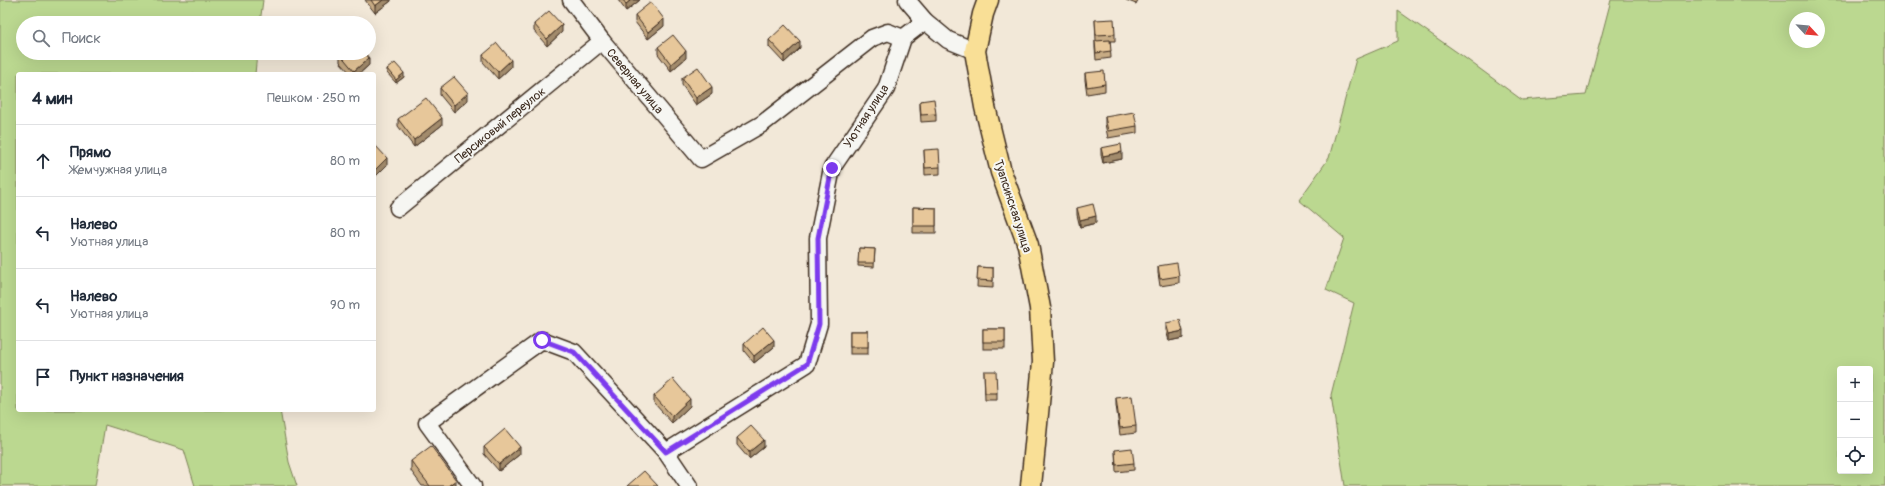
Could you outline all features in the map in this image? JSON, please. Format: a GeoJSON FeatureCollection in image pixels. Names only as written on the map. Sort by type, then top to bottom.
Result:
{"type":"FeatureCollection","features":[{"type":"Feature","properties":{"kind":"main road","name":"Туапсинская улица"},"geometry":{"type":"LineString","coordinates":[[988,0],[983,14],[975,51],[985,107],[1001,172],[1028,245],[1040,308],[1043,362],[1031,486]]}},
{"type":"Feature","properties":{"kind":"street","name":"Северная улица"},"geometry":{"type":"LineString","coordinates":[[571,0],[602,41],[702,159],[762,124],[872,38],[888,32],[903,38]]}},
{"type":"Feature","properties":{"kind":"street"},"geometry":{"type":"LineString","coordinates":[[907,0],[926,21],[948,40],[975,51]]}},
{"type":"Feature","properties":{"kind":"street"},"geometry":{"type":"LineString","coordinates":[[903,38],[926,21]]}},
{"type":"Feature","properties":{"kind":"street","name":"Уютная улица"},"geometry":{"type":"LineString","coordinates":[[666,452],[807,364],[819,324],[818,238],[832,168],[886,89],[903,38]]}},
{"type":"Feature","properties":{"kind":"street","name":"Персиковый переулок"},"geometry":{"type":"LineString","coordinates":[[398,208],[602,41]]}},
{"type":"Feature","properties":{"kind":"street"},"geometry":{"type":"LineString","coordinates":[[473,486],[427,423],[542,340],[574,352],[666,452],[689,486]]}},
{"type":"Feature","properties":{"kind":"green space"},"geometry":{"type":"Polygon","coordinates":[[[0,0],[263,0],[261,16],[16,16],[16,60],[256,60],[255,72],[16,72],[16,412],[280,412],[289,462],[297,486],[195,486],[184,450],[105,425],[95,486],[0,486],[0,0]]]}},
{"type":"Feature","properties":{"kind":"green space"},"geometry":{"type":"Polygon","coordinates":[[[1611,0],[1885,0],[1885,486],[1345,486],[1331,395],[1354,303],[1326,290],[1344,238],[1299,200],[1329,158],[1356,59],[1398,41],[1398,11],[1522,100],[1586,95],[1611,0]]]}},
{"type":"Feature","properties":{"kind":"building"},"geometry":{"type":"Polygon","coordinates":[[[371,0],[383,0],[375,6],[371,0]]]}},
{"type":"Feature","properties":{"kind":"building"},"geometry":{"type":"Polygon","coordinates":[[[623,0],[631,0],[626,4],[623,0]]]}},
{"type":"Feature","properties":{"kind":"building"},"geometry":{"type":"Polygon","coordinates":[[[651,2],[664,19],[648,32],[635,15],[651,2]]]}},
{"type":"Feature","properties":{"kind":"building"},"geometry":{"type":"Polygon","coordinates":[[[549,11],[562,25],[547,39],[534,24],[549,11]]]}},
{"type":"Feature","properties":{"kind":"building"},"geometry":{"type":"Polygon","coordinates":[[[1114,19],[1115,34],[1096,35],[1095,20],[1114,19]]]}},
{"type":"Feature","properties":{"kind":"building"},"geometry":{"type":"Polygon","coordinates":[[[785,25],[800,41],[784,56],[769,40],[785,25]]]}},
{"type":"Feature","properties":{"kind":"building"},"geometry":{"type":"Polygon","coordinates":[[[673,35],[686,51],[671,64],[658,47],[673,35]]]}},
{"type":"Feature","properties":{"kind":"building"},"geometry":{"type":"Polygon","coordinates":[[[1110,40],[1111,51],[1096,53],[1095,41],[1110,40]]]}},
{"type":"Feature","properties":{"kind":"building"},"geometry":{"type":"Polygon","coordinates":[[[497,43],[511,60],[498,72],[483,55],[497,43]]]}},
{"type":"Feature","properties":{"kind":"building"},"geometry":{"type":"Polygon","coordinates":[[[345,60],[367,60],[354,71],[345,60]]]}},
{"type":"Feature","properties":{"kind":"building"},"geometry":{"type":"Polygon","coordinates":[[[395,63],[404,73],[396,80],[387,69],[395,63]]]}},
{"type":"Feature","properties":{"kind":"building"},"geometry":{"type":"Polygon","coordinates":[[[698,67],[712,87],[696,98],[682,78],[698,67]]]}},
{"type":"Feature","properties":{"kind":"building"},"geometry":{"type":"Polygon","coordinates":[[[1104,71],[1105,84],[1087,87],[1085,73],[1104,71]]]}},
{"type":"Feature","properties":{"kind":"building"},"geometry":{"type":"Polygon","coordinates":[[[454,77],[468,93],[454,105],[440,88],[454,77]]]}},
{"type":"Feature","properties":{"kind":"building"},"geometry":{"type":"Polygon","coordinates":[[[426,98],[442,118],[414,140],[398,119],[426,98]]]}},
{"type":"Feature","properties":{"kind":"building"},"geometry":{"type":"Polygon","coordinates":[[[934,99],[936,114],[921,115],[920,101],[934,99]]]}},
{"type":"Feature","properties":{"kind":"building"},"geometry":{"type":"Polygon","coordinates":[[[1134,112],[1137,126],[1108,131],[1105,117],[1134,112]]]}},
{"type":"Feature","properties":{"kind":"building"},"geometry":{"type":"Polygon","coordinates":[[[1121,144],[1122,152],[1103,156],[1101,148],[1121,144]]]}},
{"type":"Feature","properties":{"kind":"building"},"geometry":{"type":"Polygon","coordinates":[[[376,146],[387,158],[376,169],[376,146]]]}},
{"type":"Feature","properties":{"kind":"building"},"geometry":{"type":"Polygon","coordinates":[[[939,149],[940,167],[925,168],[924,150],[939,149]]]}},
{"type":"Feature","properties":{"kind":"building"},"geometry":{"type":"Polygon","coordinates":[[[1093,204],[1096,216],[1080,220],[1077,208],[1093,204]]]}},
{"type":"Feature","properties":{"kind":"building"},"geometry":{"type":"Polygon","coordinates":[[[913,207],[936,208],[936,226],[913,226],[913,207]]]}},
{"type":"Feature","properties":{"kind":"building"},"geometry":{"type":"Polygon","coordinates":[[[859,248],[875,249],[874,263],[858,263],[859,248]]]}},
{"type":"Feature","properties":{"kind":"building"},"geometry":{"type":"Polygon","coordinates":[[[1177,263],[1179,276],[1160,279],[1158,266],[1177,263]]]}},
{"type":"Feature","properties":{"kind":"building"},"geometry":{"type":"Polygon","coordinates":[[[978,267],[993,268],[993,281],[977,280],[978,267]]]}},
{"type":"Feature","properties":{"kind":"building"},"geometry":{"type":"Polygon","coordinates":[[[1180,320],[1183,331],[1169,334],[1166,323],[1180,320]]]}},
{"type":"Feature","properties":{"kind":"building"},"geometry":{"type":"Polygon","coordinates":[[[763,327],[774,340],[754,356],[744,344],[763,327]]]}},
{"type":"Feature","properties":{"kind":"building"},"geometry":{"type":"Polygon","coordinates":[[[983,329],[1005,329],[1005,342],[983,342],[983,329]]]}},
{"type":"Feature","properties":{"kind":"building"},"geometry":{"type":"Polygon","coordinates":[[[850,331],[868,331],[868,347],[850,347],[850,331]]]}},
{"type":"Feature","properties":{"kind":"building"},"geometry":{"type":"Polygon","coordinates":[[[984,371],[996,371],[997,393],[985,393],[984,371]]]}},
{"type":"Feature","properties":{"kind":"building"},"geometry":{"type":"Polygon","coordinates":[[[673,379],[690,399],[672,416],[654,396],[673,379]]]}},
{"type":"Feature","properties":{"kind":"building"},"geometry":{"type":"Polygon","coordinates":[[[1132,396],[1136,426],[1120,428],[1116,398],[1132,396]]]}},
{"type":"Feature","properties":{"kind":"building"},"geometry":{"type":"Polygon","coordinates":[[[751,426],[764,440],[749,452],[737,438],[751,426]]]}},
{"type":"Feature","properties":{"kind":"building"},"geometry":{"type":"Polygon","coordinates":[[[505,429],[520,447],[499,464],[484,447],[505,429]]]}},
{"type":"Feature","properties":{"kind":"building"},"geometry":{"type":"Polygon","coordinates":[[[431,446],[456,480],[448,486],[430,486],[411,461],[431,446]]]}},
{"type":"Feature","properties":{"kind":"building"},"geometry":{"type":"Polygon","coordinates":[[[1132,448],[1134,463],[1116,465],[1115,450],[1132,448]]]}},
{"type":"Feature","properties":{"kind":"building"},"geometry":{"type":"Polygon","coordinates":[[[644,471],[658,486],[627,486],[644,471]]]}},
{"type":"Feature","properties":{"kind":"route"},"geometry":{"type":"LineString","coordinates":[[542,340],[574,352],[666,452],[807,364],[819,324],[818,238],[832,168]]}}]}
